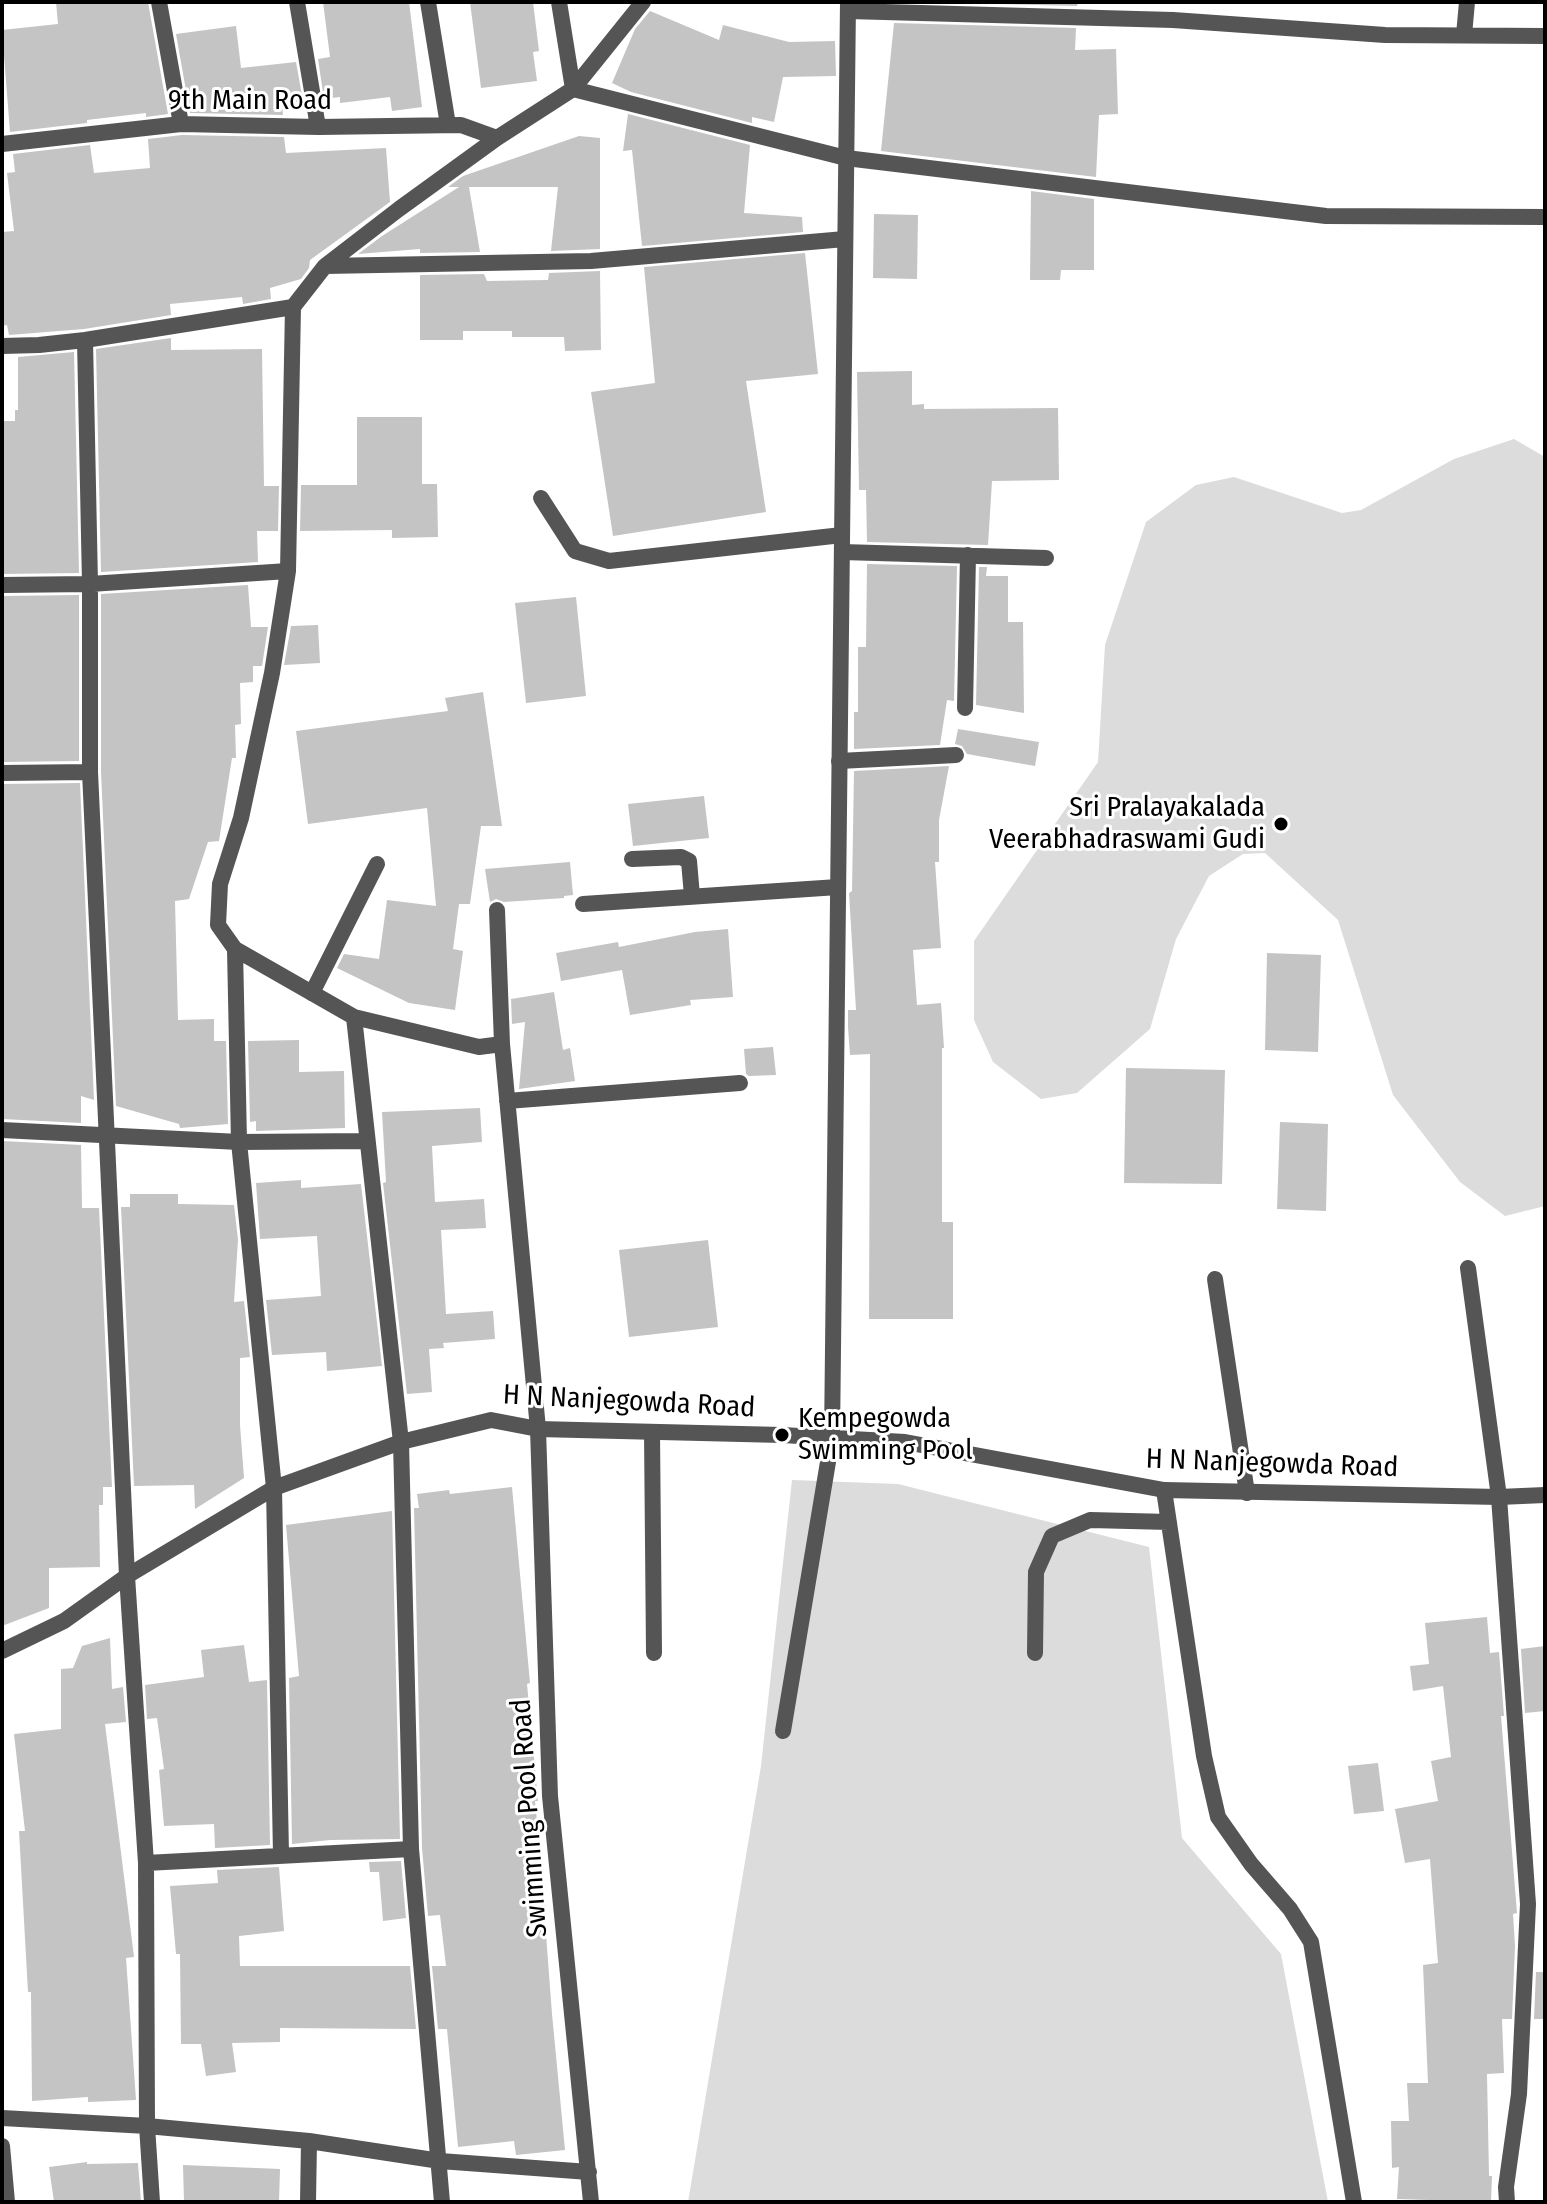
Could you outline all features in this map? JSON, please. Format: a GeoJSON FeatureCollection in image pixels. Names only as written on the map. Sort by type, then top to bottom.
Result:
{"type":"FeatureCollection","features":[{"type":"Feature","properties":{"kind":"street"},"geometry":{"type":"LineString","coordinates":[[159,2],[181,124]]}},
{"type":"Feature","properties":{"kind":"street"},"geometry":{"type":"LineString","coordinates":[[297,2],[318,127]]}},
{"type":"Feature","properties":{"kind":"street"},"geometry":{"type":"LineString","coordinates":[[428,2],[448,125]]}},
{"type":"Feature","properties":{"kind":"street"},"geometry":{"type":"LineString","coordinates":[[559,2],[573,89]]}},
{"type":"Feature","properties":{"kind":"street"},"geometry":{"type":"LineString","coordinates":[[502,1044],[479,1047],[354,1017],[235,949],[218,925],[220,884],[241,818],[272,673],[288,571],[293,307],[325,266],[497,138],[573,89],[643,2]]}},
{"type":"Feature","properties":{"kind":"street"},"geometry":{"type":"LineString","coordinates":[[1464,35],[1467,2]]}},
{"type":"Feature","properties":{"kind":"street"},"geometry":{"type":"LineString","coordinates":[[783,1731],[832,1438],[848,7],[1173,20],[1385,35],[1545,36]]}},
{"type":"Feature","properties":{"kind":"street"},"geometry":{"type":"LineString","coordinates":[[573,89],[846,158],[1326,216],[1545,217]]}},
{"type":"Feature","properties":{"kind":"street","name":"9th Main Road"},"geometry":{"type":"LineString","coordinates":[[2,144],[181,124],[318,127],[461,125],[497,138]]}},
{"type":"Feature","properties":{"kind":"street"},"geometry":{"type":"LineString","coordinates":[[325,266],[591,261],[845,239]]}},
{"type":"Feature","properties":{"kind":"street"},"geometry":{"type":"LineString","coordinates":[[2,346],[85,340],[293,307]]}},
{"type":"Feature","properties":{"kind":"street"},"geometry":{"type":"LineString","coordinates":[[85,340],[90,772],[127,1576],[146,1863],[147,2126],[152,2202]]}},
{"type":"Feature","properties":{"kind":"street"},"geometry":{"type":"LineString","coordinates":[[541,498],[575,551],[609,561],[842,544],[1046,558]]}},
{"type":"Feature","properties":{"kind":"street"},"geometry":{"type":"LineString","coordinates":[[965,708],[968,555]]}},
{"type":"Feature","properties":{"kind":"street"},"geometry":{"type":"LineString","coordinates":[[2,585],[90,584],[288,571]]}},
{"type":"Feature","properties":{"kind":"street"},"geometry":{"type":"LineString","coordinates":[[839,761],[956,755]]}},
{"type":"Feature","properties":{"kind":"street"},"geometry":{"type":"LineString","coordinates":[[2,773],[90,772]]}},
{"type":"Feature","properties":{"kind":"street"},"geometry":{"type":"LineString","coordinates":[[632,859],[681,857],[689,861],[692,896]]}},
{"type":"Feature","properties":{"kind":"street"},"geometry":{"type":"LineString","coordinates":[[312,993],[377,864]]}},
{"type":"Feature","properties":{"kind":"street"},"geometry":{"type":"LineString","coordinates":[[583,904],[838,887]]}},
{"type":"Feature","properties":{"kind":"street","name":"Swimming Pool Road"},"geometry":{"type":"LineString","coordinates":[[497,910],[502,1044],[538,1429],[550,1796],[591,2202]]}},
{"type":"Feature","properties":{"kind":"street"},"geometry":{"type":"LineString","coordinates":[[235,949],[239,1142],[274,1488],[281,1855]]}},
{"type":"Feature","properties":{"kind":"street"},"geometry":{"type":"LineString","coordinates":[[354,1017],[401,1442],[411,1849],[442,2202]]}},
{"type":"Feature","properties":{"kind":"street"},"geometry":{"type":"LineString","coordinates":[[507,1101],[740,1083]]}},
{"type":"Feature","properties":{"kind":"street"},"geometry":{"type":"LineString","coordinates":[[2,1130],[239,1142],[367,1141]]}},
{"type":"Feature","properties":{"kind":"street"},"geometry":{"type":"LineString","coordinates":[[1468,1268],[1499,1497],[1528,1904],[1519,2094],[1506,2187],[1507,2202]]}},
{"type":"Feature","properties":{"kind":"street"},"geometry":{"type":"LineString","coordinates":[[1215,1279],[1247,1493]]}},
{"type":"Feature","properties":{"kind":"street","name":"H N Nanjegowda Road"},"geometry":{"type":"LineString","coordinates":[[2,1651],[64,1621],[127,1576],[274,1488],[401,1442],[491,1420],[538,1429],[905,1442],[1164,1490],[1499,1497],[1545,1495]]}},
{"type":"Feature","properties":{"kind":"street"},"geometry":{"type":"LineString","coordinates":[[652,1432],[654,1653]]}},
{"type":"Feature","properties":{"kind":"street"},"geometry":{"type":"LineString","coordinates":[[1164,1490],[1204,1756],[1218,1817],[1251,1864],[1290,1909],[1311,1942],[1354,2202]]}},
{"type":"Feature","properties":{"kind":"street"},"geometry":{"type":"LineString","coordinates":[[1035,1653],[1036,1572],[1052,1536],[1090,1520],[1169,1522]]}},
{"type":"Feature","properties":{"kind":"street"},"geometry":{"type":"LineString","coordinates":[[146,1863],[411,1849]]}},
{"type":"Feature","properties":{"kind":"street"},"geometry":{"type":"LineString","coordinates":[[2,2118],[147,2126],[309,2141],[440,2161],[589,2172]]}},
{"type":"Feature","properties":{"kind":"street"},"geometry":{"type":"LineString","coordinates":[[308,2202],[309,2141]]}},
{"type":"Feature","properties":{"kind":"street"},"geometry":{"type":"LineString","coordinates":[[2,2146],[7,2202]]}},
{"type":"Feature","properties":{"kind":"shaded area"},"geometry":{"type":"Polygon","coordinates":[[[1514,439],[1545,457],[1545,1206],[1505,1216],[1460,1182],[1393,1095],[1338,920],[1265,853],[1243,854],[1209,876],[1176,939],[1150,1029],[1077,1093],[1041,1099],[993,1062],[974,1020],[974,941],[1098,762],[1105,645],[1146,522],[1196,485],[1234,477],[1342,513],[1361,510],[1454,459],[1514,439]]]}},
{"type":"Feature","properties":{"kind":"shaded area"},"geometry":{"type":"Polygon","coordinates":[[[792,1480],[898,1484],[1149,1547],[1182,1838],[1281,1954],[1328,2202],[688,2202],[761,1766],[792,1480]]]}},
{"type":"Feature","properties":{"kind":"building"},"geometry":{"type":"Polygon","coordinates":[[[56,2],[148,2],[168,114],[146,117],[146,113],[10,132],[2,30],[58,24],[56,2]]]}},
{"type":"Feature","properties":{"kind":"building"},"geometry":{"type":"Polygon","coordinates":[[[323,2],[409,2],[422,107],[392,111],[390,97],[340,103],[340,97],[324,99],[318,59],[330,57],[323,2]]]}},
{"type":"Feature","properties":{"kind":"building"},"geometry":{"type":"Polygon","coordinates":[[[470,2],[533,2],[539,51],[533,52],[537,81],[481,88],[470,2]]]}},
{"type":"Feature","properties":{"kind":"building"},"geometry":{"type":"Polygon","coordinates":[[[920,2],[1078,2],[1077,6],[920,2]]]}},
{"type":"Feature","properties":{"kind":"building"},"geometry":{"type":"Polygon","coordinates":[[[650,11],[719,40],[723,25],[789,42],[835,41],[836,76],[783,77],[774,122],[752,117],[752,123],[631,92],[612,83],[635,29],[650,11]]]}},
{"type":"Feature","properties":{"kind":"building"},"geometry":{"type":"Polygon","coordinates":[[[894,23],[1076,28],[1075,50],[1116,49],[1118,114],[1099,115],[1096,177],[881,151],[894,23]]]}},
{"type":"Feature","properties":{"kind":"building"},"geometry":{"type":"Polygon","coordinates":[[[236,26],[241,68],[296,62],[303,101],[282,104],[283,115],[190,113],[176,34],[236,26]]]}},
{"type":"Feature","properties":{"kind":"building"},"geometry":{"type":"Polygon","coordinates":[[[628,114],[750,145],[744,213],[802,217],[803,232],[642,246],[632,150],[623,151],[628,114]]]}},
{"type":"Feature","properties":{"kind":"building"},"geometry":{"type":"Polygon","coordinates":[[[182,135],[284,137],[286,153],[386,148],[390,202],[310,260],[309,268],[301,279],[270,288],[271,299],[243,304],[242,297],[170,304],[171,315],[84,329],[9,335],[7,325],[2,326],[2,232],[14,231],[7,173],[15,172],[13,154],[90,145],[94,173],[150,168],[148,139],[182,135]]]}},
{"type":"Feature","properties":{"kind":"building"},"geometry":{"type":"Polygon","coordinates":[[[579,136],[600,138],[600,249],[551,251],[558,187],[469,187],[480,252],[420,253],[420,249],[358,254],[459,187],[448,187],[463,176],[579,136]]]}},
{"type":"Feature","properties":{"kind":"building"},"geometry":{"type":"Polygon","coordinates":[[[1031,191],[1094,199],[1094,270],[1061,270],[1060,280],[1030,280],[1031,191]]]}},
{"type":"Feature","properties":{"kind":"building"},"geometry":{"type":"Polygon","coordinates":[[[874,214],[918,215],[917,279],[873,278],[874,214]]]}},
{"type":"Feature","properties":{"kind":"building"},"geometry":{"type":"Polygon","coordinates":[[[805,253],[818,374],[746,381],[766,512],[613,536],[591,392],[655,383],[644,267],[805,253]]]}},
{"type":"Feature","properties":{"kind":"building"},"geometry":{"type":"Polygon","coordinates":[[[600,271],[601,350],[565,351],[564,337],[512,337],[512,331],[463,331],[463,340],[420,340],[420,275],[484,274],[487,281],[548,280],[549,273],[600,271]]]}},
{"type":"Feature","properties":{"kind":"building"},"geometry":{"type":"Polygon","coordinates":[[[171,338],[171,350],[262,349],[264,486],[279,486],[278,531],[257,531],[258,562],[101,572],[96,349],[171,338]]]}},
{"type":"Feature","properties":{"kind":"building"},"geometry":{"type":"Polygon","coordinates":[[[74,352],[79,573],[2,574],[2,421],[15,421],[15,410],[18,410],[18,357],[74,352]]]}},
{"type":"Feature","properties":{"kind":"building"},"geometry":{"type":"Polygon","coordinates":[[[912,371],[912,405],[924,404],[924,409],[1058,408],[1059,480],[992,481],[988,545],[867,542],[866,490],[859,490],[857,372],[912,371]]]}},
{"type":"Feature","properties":{"kind":"building"},"geometry":{"type":"Polygon","coordinates":[[[357,417],[422,417],[422,484],[437,484],[438,537],[392,538],[392,530],[300,531],[301,485],[357,485],[357,417]]]}},
{"type":"Feature","properties":{"kind":"building"},"geometry":{"type":"Polygon","coordinates":[[[867,564],[957,566],[954,701],[947,700],[940,745],[854,749],[854,712],[858,712],[858,647],[866,647],[867,564]]]}},
{"type":"Feature","properties":{"kind":"building"},"geometry":{"type":"Polygon","coordinates":[[[979,567],[987,567],[986,576],[1008,576],[1008,622],[1023,622],[1024,713],[976,705],[979,567]]]}},
{"type":"Feature","properties":{"kind":"building"},"geometry":{"type":"Polygon","coordinates":[[[248,585],[251,627],[268,627],[262,666],[253,666],[253,682],[240,683],[241,724],[235,725],[236,758],[232,758],[219,841],[208,842],[189,899],[175,901],[178,1020],[214,1019],[214,1041],[226,1041],[228,1124],[180,1128],[179,1124],[116,1106],[101,772],[101,594],[248,585]]]}},
{"type":"Feature","properties":{"kind":"building"},"geometry":{"type":"Polygon","coordinates":[[[79,595],[79,761],[2,762],[2,596],[79,595]]]}},
{"type":"Feature","properties":{"kind":"building"},"geometry":{"type":"Polygon","coordinates":[[[576,597],[586,696],[526,703],[515,603],[576,597]]]}},
{"type":"Feature","properties":{"kind":"building"},"geometry":{"type":"Polygon","coordinates":[[[318,625],[320,663],[284,665],[291,626],[318,625]]]}},
{"type":"Feature","properties":{"kind":"building"},"geometry":{"type":"Polygon","coordinates":[[[483,692],[502,826],[481,826],[470,904],[459,904],[453,949],[463,951],[455,1010],[409,1003],[337,968],[344,954],[379,959],[387,900],[436,906],[427,808],[308,824],[296,731],[448,711],[445,698],[483,692]]]}},
{"type":"Feature","properties":{"kind":"building"},"geometry":{"type":"Polygon","coordinates":[[[958,729],[1039,742],[1035,766],[967,754],[962,746],[955,744],[958,729]]]}},
{"type":"Feature","properties":{"kind":"building"},"geometry":{"type":"Polygon","coordinates":[[[949,766],[939,820],[939,862],[935,862],[941,948],[913,950],[917,1005],[941,1003],[944,1048],[942,1222],[953,1222],[953,1319],[869,1319],[870,1054],[850,1055],[848,1027],[848,1010],[856,1010],[849,893],[852,891],[854,771],[949,766]]]}},
{"type":"Feature","properties":{"kind":"building"},"geometry":{"type":"Polygon","coordinates":[[[80,783],[94,1100],[81,1096],[81,1123],[2,1119],[2,784],[80,783]]]}},
{"type":"Feature","properties":{"kind":"building"},"geometry":{"type":"Polygon","coordinates":[[[704,796],[709,838],[633,846],[628,804],[704,796]]]}},
{"type":"Feature","properties":{"kind":"building"},"geometry":{"type":"Polygon","coordinates":[[[570,862],[573,895],[504,902],[496,899],[490,902],[485,869],[570,862]]]}},
{"type":"Feature","properties":{"kind":"building"},"geometry":{"type":"Polygon","coordinates":[[[728,929],[733,997],[690,1000],[691,1005],[630,1015],[622,970],[561,981],[556,953],[618,942],[619,947],[695,932],[728,929]]]}},
{"type":"Feature","properties":{"kind":"building"},"geometry":{"type":"Polygon","coordinates":[[[1267,953],[1321,955],[1318,1052],[1265,1050],[1267,953]]]}},
{"type":"Feature","properties":{"kind":"building"},"geometry":{"type":"Polygon","coordinates":[[[554,992],[563,1050],[570,1048],[575,1081],[519,1089],[525,1022],[512,1024],[511,999],[554,992]]]}},
{"type":"Feature","properties":{"kind":"building"},"geometry":{"type":"Polygon","coordinates":[[[299,1040],[299,1072],[344,1071],[345,1128],[256,1131],[256,1121],[250,1122],[248,1041],[299,1040]]]}},
{"type":"Feature","properties":{"kind":"building"},"geometry":{"type":"Polygon","coordinates":[[[773,1047],[776,1075],[746,1074],[744,1049],[773,1047]]]}},
{"type":"Feature","properties":{"kind":"building"},"geometry":{"type":"Polygon","coordinates":[[[1126,1068],[1225,1070],[1222,1184],[1124,1183],[1126,1068]]]}},
{"type":"Feature","properties":{"kind":"building"},"geometry":{"type":"Polygon","coordinates":[[[480,1108],[482,1142],[432,1146],[435,1202],[484,1199],[486,1228],[441,1230],[446,1314],[493,1311],[495,1339],[443,1343],[444,1348],[429,1349],[432,1392],[407,1394],[383,1183],[386,1182],[382,1112],[480,1108]]]}},
{"type":"Feature","properties":{"kind":"building"},"geometry":{"type":"Polygon","coordinates":[[[1280,1122],[1328,1124],[1326,1211],[1277,1209],[1280,1122]]]}},
{"type":"Feature","properties":{"kind":"building"},"geometry":{"type":"Polygon","coordinates":[[[2,1141],[81,1145],[82,1208],[99,1208],[112,1487],[103,1487],[103,1505],[99,1505],[100,1567],[49,1568],[49,1608],[2,1626],[2,1141]]]}},
{"type":"Feature","properties":{"kind":"building"},"geometry":{"type":"Polygon","coordinates":[[[301,1180],[301,1188],[361,1184],[382,1366],[327,1371],[326,1352],[272,1355],[266,1300],[321,1296],[317,1236],[260,1239],[256,1183],[301,1180]]]}},
{"type":"Feature","properties":{"kind":"building"},"geometry":{"type":"Polygon","coordinates":[[[130,1194],[178,1194],[178,1204],[234,1205],[238,1240],[234,1302],[244,1301],[250,1357],[240,1358],[244,1478],[195,1509],[194,1485],[134,1486],[121,1207],[130,1207],[130,1194]]]}},
{"type":"Feature","properties":{"kind":"building"},"geometry":{"type":"Polygon","coordinates":[[[708,1240],[718,1327],[629,1337],[619,1250],[708,1240]]]}},
{"type":"Feature","properties":{"kind":"building"},"geometry":{"type":"Polygon","coordinates":[[[512,1487],[565,2150],[516,2155],[514,2141],[458,2147],[447,2029],[438,2029],[432,1966],[446,1966],[440,1915],[428,1916],[422,1848],[414,1508],[419,1508],[417,1494],[449,1490],[450,1494],[512,1487]]]}},
{"type":"Feature","properties":{"kind":"building"},"geometry":{"type":"Polygon","coordinates":[[[392,1511],[400,1839],[292,1844],[289,1678],[299,1676],[286,1525],[392,1511]]]}},
{"type":"Feature","properties":{"kind":"building"},"geometry":{"type":"Polygon","coordinates":[[[1487,1617],[1490,1653],[1499,1652],[1504,1716],[1501,1716],[1517,1913],[1513,1914],[1512,2019],[1502,2019],[1504,2073],[1487,2074],[1491,2202],[1397,2199],[1399,2167],[1392,2168],[1391,2121],[1409,2121],[1407,2083],[1428,2083],[1423,1965],[1438,1963],[1430,1859],[1405,1863],[1395,1809],[1438,1801],[1431,1761],[1451,1757],[1443,1686],[1413,1691],[1410,1666],[1429,1664],[1425,1623],[1487,1617]]]}},
{"type":"Feature","properties":{"kind":"building"},"geometry":{"type":"Polygon","coordinates":[[[110,1638],[112,1689],[123,1687],[126,1722],[105,1724],[134,1957],[126,1958],[136,2100],[88,2102],[88,2097],[32,2101],[31,1992],[28,1992],[19,1831],[25,1831],[14,1734],[61,1729],[61,1669],[73,1668],[82,1646],[110,1638]]]}},
{"type":"Feature","properties":{"kind":"building"},"geometry":{"type":"Polygon","coordinates":[[[244,1645],[249,1682],[267,1680],[270,1845],[215,1848],[214,1824],[164,1826],[159,1770],[164,1769],[157,1718],[147,1719],[145,1685],[204,1677],[201,1650],[244,1645]]]}},
{"type":"Feature","properties":{"kind":"building"},"geometry":{"type":"Polygon","coordinates":[[[1545,1646],[1545,1711],[1525,1713],[1521,1649],[1545,1646]]]}},
{"type":"Feature","properties":{"kind":"building"},"geometry":{"type":"Polygon","coordinates":[[[1378,1763],[1384,1811],[1354,1814],[1348,1766],[1378,1763]]]}},
{"type":"Feature","properties":{"kind":"building"},"geometry":{"type":"Polygon","coordinates":[[[401,1861],[406,1918],[383,1921],[379,1872],[370,1872],[369,1862],[401,1861]]]}},
{"type":"Feature","properties":{"kind":"building"},"geometry":{"type":"Polygon","coordinates":[[[279,1867],[284,1931],[239,1936],[240,1966],[410,1966],[416,2029],[280,2028],[280,2042],[232,2043],[236,2072],[206,2076],[201,2044],[181,2044],[180,1954],[176,1954],[170,1886],[218,1883],[217,1870],[279,1867]]]}},
{"type":"Feature","properties":{"kind":"building"},"geometry":{"type":"Polygon","coordinates":[[[1536,1972],[1545,1972],[1545,2019],[1534,2019],[1536,1972]]]}},
{"type":"Feature","properties":{"kind":"building"},"geometry":{"type":"Polygon","coordinates":[[[87,2162],[138,2163],[141,2202],[54,2202],[49,2167],[87,2162]]]}},
{"type":"Feature","properties":{"kind":"building"},"geometry":{"type":"Polygon","coordinates":[[[183,2165],[280,2169],[279,2202],[184,2202],[183,2165]]]}},
{"type":"Feature","properties":{"kind":"place","name":"Sri Pralayakalada Veerabhadraswami Gudi"},"geometry":{"type":"Point","coordinates":[1281,824]}},
{"type":"Feature","properties":{"kind":"place","name":"Kempegowda Swimming Pool"},"geometry":{"type":"Point","coordinates":[782,1435]}}]}
